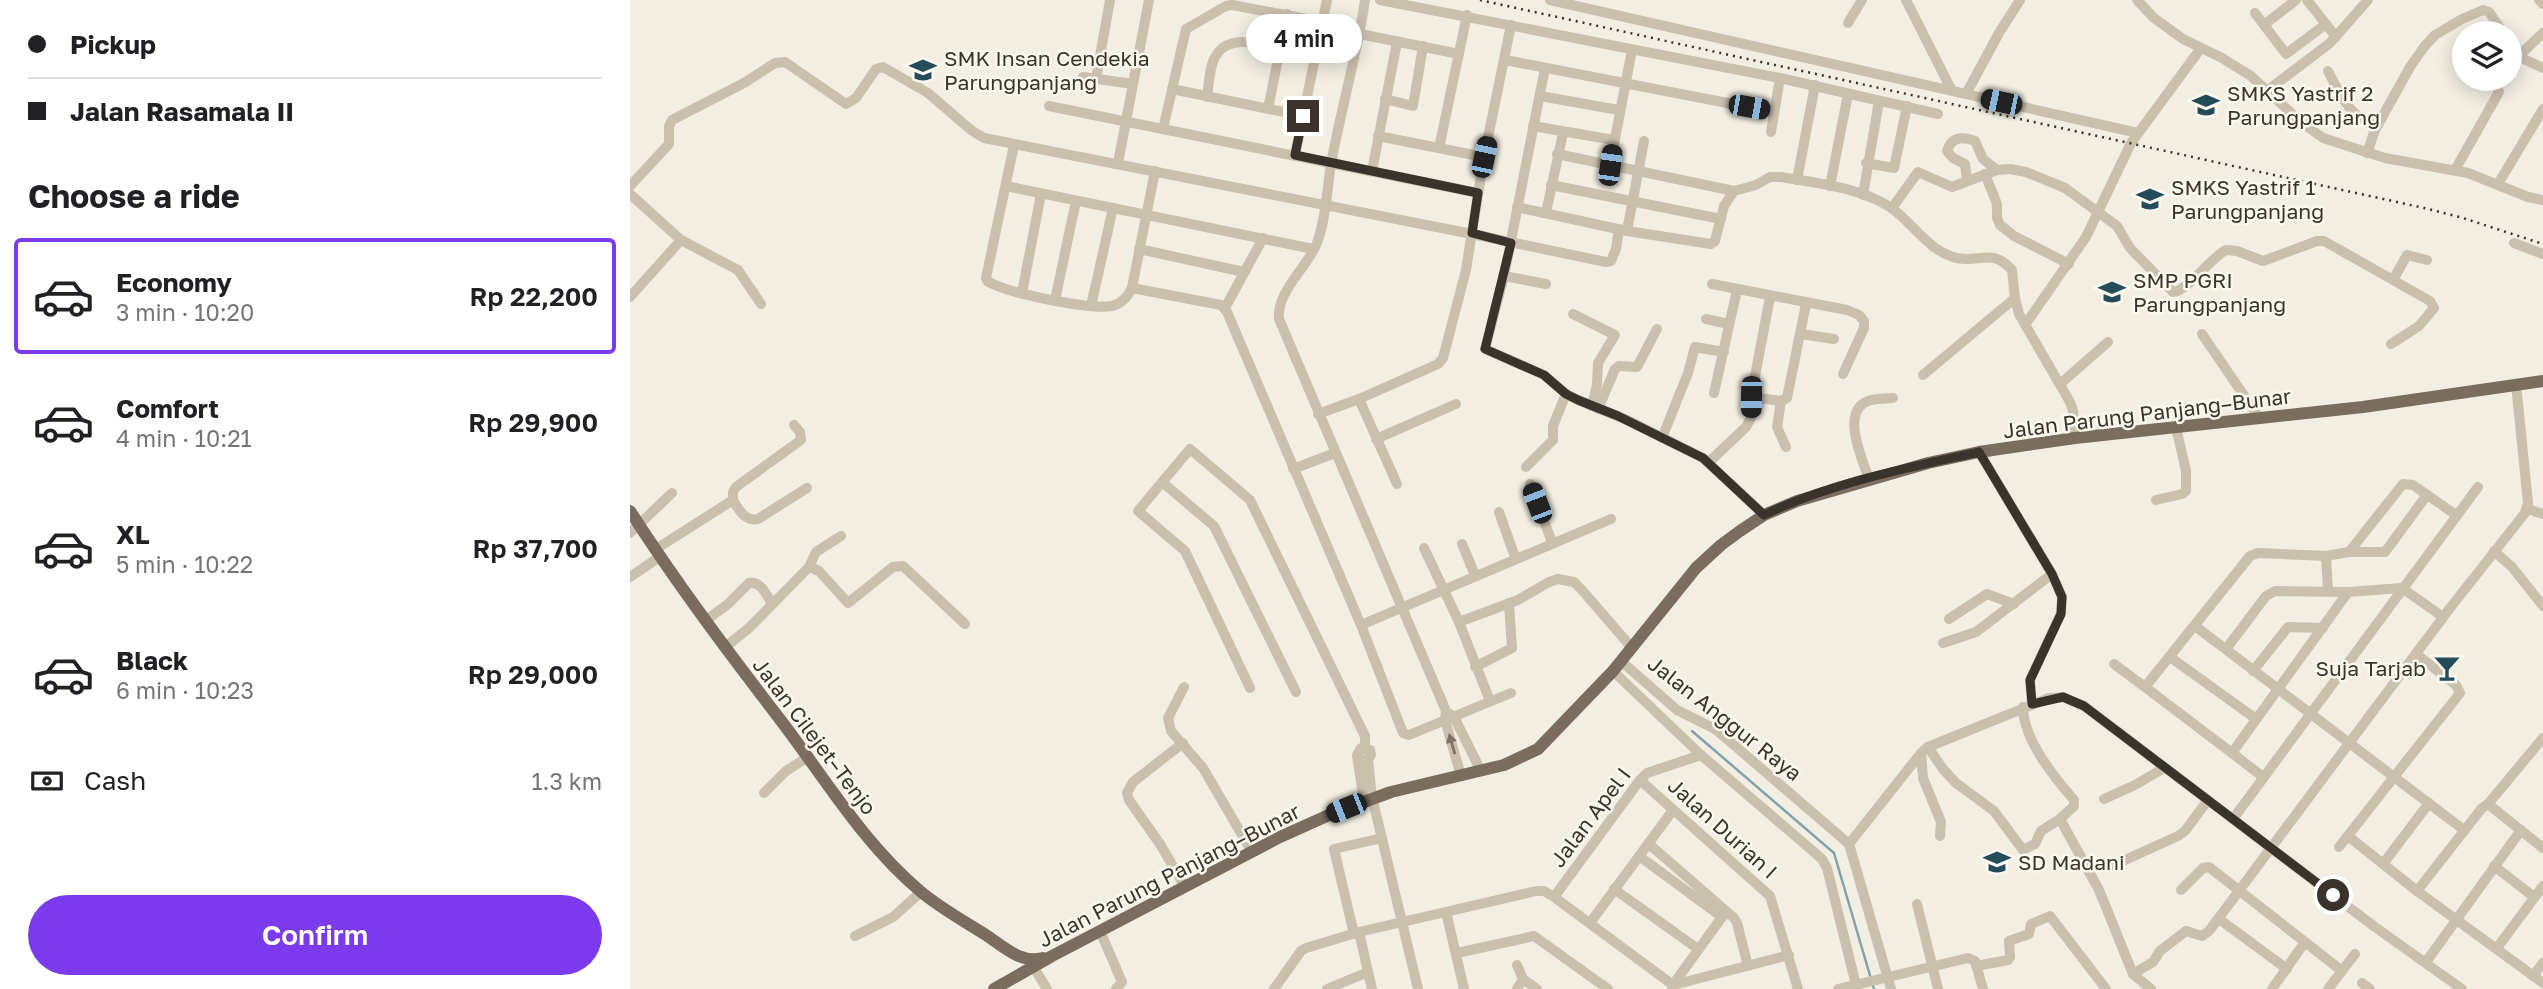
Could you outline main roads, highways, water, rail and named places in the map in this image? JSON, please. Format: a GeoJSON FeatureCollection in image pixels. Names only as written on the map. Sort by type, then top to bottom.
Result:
{"type":"FeatureCollection","features":[{"type":"Feature","properties":{"kind":"main road","name":"Jalan Parung Panjang–Bunar"},"geometry":{"type":"LineString","coordinates":[[993,989],[1280,837],[1368,799],[1526,757],[1538,749],[1617,666],[1696,568],[1721,545],[1764,515],[1818,494],[1928,463],[1979,452],[2075,438],[2363,407],[2543,381]]}},
{"type":"Feature","properties":{"kind":"main road","name":"Jalan Cilejet–Tenjo"},"geometry":{"type":"LineString","coordinates":[[630,511],[634,528],[659,552],[724,648],[885,858],[921,892],[1006,949],[1033,961],[1052,956]]}},
{"type":"Feature","properties":{"kind":"main road"},"geometry":{"type":"LineString","coordinates":[[1006,949],[1016,962],[1016,968],[1008,980]]}},
{"type":"Feature","properties":{"kind":"waterway"},"geometry":{"type":"LineString","coordinates":[[1692,731],[1834,853],[1874,989]]}},
{"type":"Feature","properties":{"kind":"railway"},"geometry":{"type":"LineString","coordinates":[[1480,0],[2424,208],[2543,244]]}},
{"type":"Feature","properties":{"kind":"place","name":"SMK Insan Cendekia Parungpanjang"},"geometry":{"type":"Point","coordinates":[923,70]}},
{"type":"Feature","properties":{"kind":"place","name":"SMKS Yastrif 2 Parungpanjang"},"geometry":{"type":"Point","coordinates":[2206,105]}},
{"type":"Feature","properties":{"kind":"place","name":"SMKS Yastrif 1 Parungpanjang"},"geometry":{"type":"Point","coordinates":[2150,199]}},
{"type":"Feature","properties":{"kind":"place","name":"SMP PGRI Parungpanjang"},"geometry":{"type":"Point","coordinates":[2112,292]}},
{"type":"Feature","properties":{"kind":"place","name":"Suja Tarjab"},"geometry":{"type":"Point","coordinates":[2447,668]}},
{"type":"Feature","properties":{"kind":"place","name":"SD Madani"},"geometry":{"type":"Point","coordinates":[1997,862]}}]}
